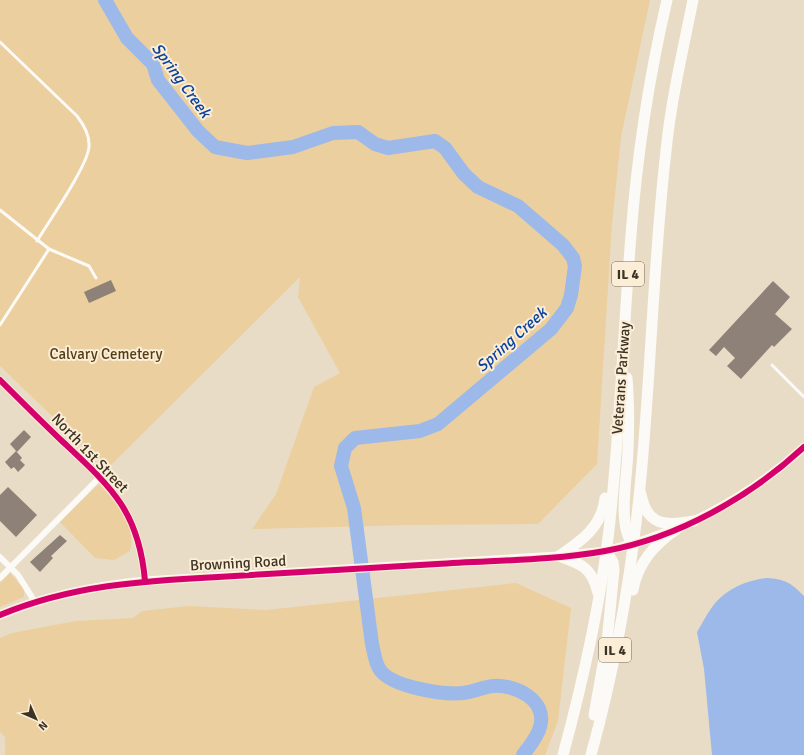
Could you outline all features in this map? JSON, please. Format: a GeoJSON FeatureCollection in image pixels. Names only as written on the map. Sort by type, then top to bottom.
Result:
{"type":"FeatureCollection","features":[{"type":"Feature","properties":{"kind":"highway","name":"Veterans Parkway"},"geometry":{"type":"LineString","coordinates":[[564,755],[585,669],[599,598],[606,551],[618,427],[631,234],[641,145],[650,87],[667,0]]}},
{"type":"Feature","properties":{"kind":"highway","name":"Veterans Parkway"},"geometry":{"type":"LineString","coordinates":[[591,755],[621,620],[633,544],[640,487],[654,280],[666,149],[674,94],[693,0]]}},
{"type":"Feature","properties":{"kind":"highway"},"geometry":{"type":"LineString","coordinates":[[623,347],[628,397],[628,450],[625,518],[629,539],[633,544]]}},
{"type":"Feature","properties":{"kind":"highway"},"geometry":{"type":"LineString","coordinates":[[559,556],[586,537],[602,514],[605,502],[611,440],[618,427]]}},
{"type":"Feature","properties":{"kind":"highway"},"geometry":{"type":"LineString","coordinates":[[640,487],[645,507],[654,520],[666,524],[694,520]]}},
{"type":"Feature","properties":{"kind":"highway"},"geometry":{"type":"LineString","coordinates":[[611,668],[622,654],[638,571],[650,552],[663,539],[678,528]]}},
{"type":"Feature","properties":{"kind":"highway"},"geometry":{"type":"LineString","coordinates":[[588,755],[604,656],[612,593],[614,570],[613,562],[606,551]]}},
{"type":"Feature","properties":{"kind":"highway"},"geometry":{"type":"LineString","coordinates":[[559,556],[580,564],[590,572],[596,584],[599,598]]}},
{"type":"Feature","properties":{"kind":"street","name":"North 1st Street"},"geometry":{"type":"LineString","coordinates":[[0,380],[111,489],[129,516],[141,547],[145,581]]}},
{"type":"Feature","properties":{"kind":"street","name":"Browning Road"},"geometry":{"type":"LineString","coordinates":[[0,615],[35,602],[90,588],[145,581],[559,556],[606,551],[633,544],[678,528],[719,508],[753,487],[804,446]]}},
{"type":"Feature","properties":{"kind":"street"},"geometry":{"type":"LineString","coordinates":[[0,578],[100,477]]}},
{"type":"Feature","properties":{"kind":"street"},"geometry":{"type":"LineString","coordinates":[[0,557],[11,567],[29,590],[35,602]]}},
{"type":"Feature","properties":{"kind":"lane"},"geometry":{"type":"LineString","coordinates":[[0,42],[77,116],[84,126],[89,140],[89,148],[84,164],[37,240]]}},
{"type":"Feature","properties":{"kind":"lane"},"geometry":{"type":"LineString","coordinates":[[0,210],[49,249],[88,266],[96,278]]}},
{"type":"Feature","properties":{"kind":"lane"},"geometry":{"type":"LineString","coordinates":[[0,325],[49,249]]}},
{"type":"Feature","properties":{"kind":"lane"},"geometry":{"type":"LineString","coordinates":[[772,365],[804,397]]}},
{"type":"Feature","properties":{"kind":"green space","name":"Calvary Cemetery"},"geometry":{"type":"Polygon","coordinates":[[[0,0],[650,0],[621,137],[612,224],[597,464],[538,524],[411,525],[252,529],[276,494],[314,387],[340,373],[298,297],[300,277],[107,469],[0,366],[0,0]]]}},
{"type":"Feature","properties":{"kind":"green space"},"geometry":{"type":"Polygon","coordinates":[[[99,484],[118,506],[130,532],[130,551],[114,560],[95,558],[60,522],[99,484]]]}},
{"type":"Feature","properties":{"kind":"green space"},"geometry":{"type":"Polygon","coordinates":[[[10,573],[24,589],[24,597],[0,607],[0,583],[10,573]]]}},
{"type":"Feature","properties":{"kind":"green space"},"geometry":{"type":"Polygon","coordinates":[[[516,583],[571,608],[558,721],[545,755],[5,755],[5,737],[0,732],[0,638],[12,633],[76,621],[133,618],[142,611],[189,606],[266,610],[516,583]]]}},
{"type":"Feature","properties":{"kind":"water"},"geometry":{"type":"Polygon","coordinates":[[[767,578],[779,579],[787,582],[804,596],[804,755],[712,755],[704,669],[697,632],[708,612],[721,597],[746,583],[767,578]]]}},
{"type":"Feature","properties":{"kind":"building"},"geometry":{"type":"Polygon","coordinates":[[[111,280],[116,291],[89,303],[84,292],[111,280]]]}},
{"type":"Feature","properties":{"kind":"building"},"geometry":{"type":"Polygon","coordinates":[[[773,281],[790,297],[775,314],[792,329],[774,347],[772,345],[741,379],[727,366],[735,358],[724,347],[716,356],[709,350],[773,281]]]}},
{"type":"Feature","properties":{"kind":"building"},"geometry":{"type":"Polygon","coordinates":[[[24,430],[31,437],[17,452],[10,444],[24,430]]]}},
{"type":"Feature","properties":{"kind":"building"},"geometry":{"type":"Polygon","coordinates":[[[16,451],[22,458],[20,460],[25,465],[18,472],[14,467],[11,469],[5,462],[16,451]]]}},
{"type":"Feature","properties":{"kind":"building"},"geometry":{"type":"Polygon","coordinates":[[[8,487],[37,515],[16,537],[0,521],[0,495],[8,487]]]}},
{"type":"Feature","properties":{"kind":"building"},"geometry":{"type":"Polygon","coordinates":[[[60,535],[67,541],[51,556],[53,558],[40,572],[30,562],[60,535]]]}},
{"type":"Feature","properties":{"kind":"waterway","name":"Spring Creek"},"geometry":{"type":"LineString","coordinates":[[105,0],[127,38],[153,64],[158,80],[198,131],[215,147],[247,153],[293,147],[333,133],[358,132],[375,144],[388,148],[435,141],[445,148],[464,174],[478,187],[518,206],[563,245],[573,258],[575,266],[571,295],[567,308],[551,329],[438,424],[420,431],[355,438],[345,448],[341,466],[354,508],[372,644],[378,667],[386,676],[395,681],[418,689],[443,693],[463,693],[493,686],[502,686],[520,691],[534,702],[539,709],[541,717],[540,727],[537,734],[523,755]]}},
{"type":"Feature","properties":{"kind":"cycle path"},"geometry":{"type":"LineString","coordinates":[[0,380],[95,473],[120,502],[129,518],[136,536],[142,557],[145,581]]}},
{"type":"Feature","properties":{"kind":"cycle path"},"geometry":{"type":"LineString","coordinates":[[0,615],[27,605],[81,591],[108,586],[162,580],[563,557],[605,551],[632,545],[659,536],[686,526],[712,513],[760,483],[804,447]]}}]}
